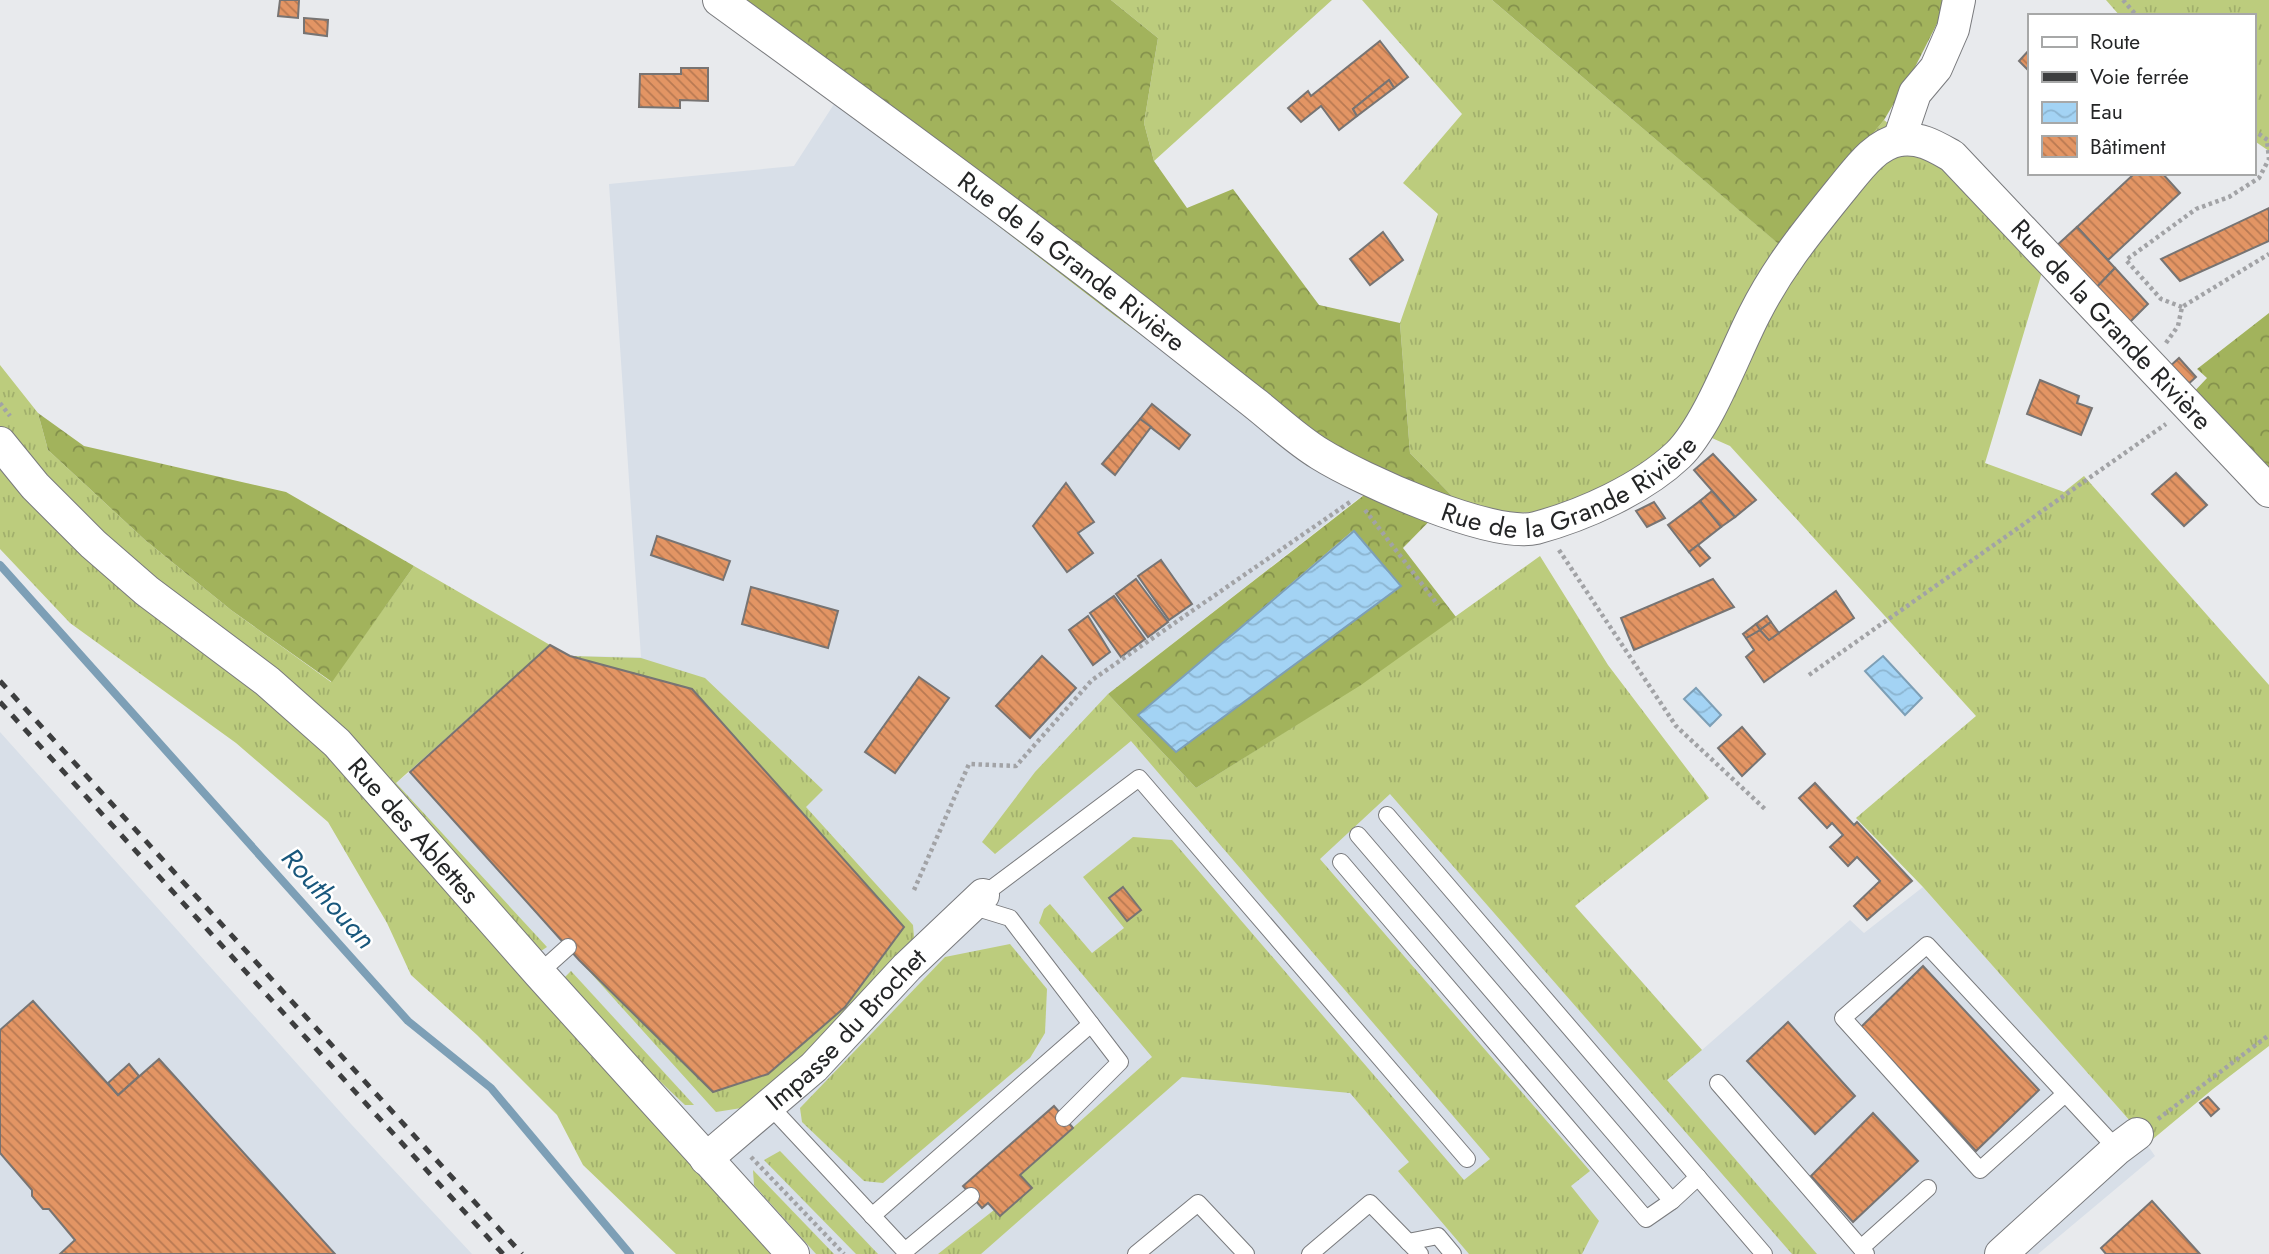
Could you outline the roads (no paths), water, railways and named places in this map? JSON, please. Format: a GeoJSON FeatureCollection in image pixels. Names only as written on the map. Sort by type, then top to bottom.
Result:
{"type":"FeatureCollection","features":[{"type":"Feature","properties":{"kind":"street","name":"Rue de la Grande Rivière"},"geometry":{"type":"LineString","coordinates":[[719,0],[1111,290],[1319,454],[1458,517],[1488,526],[1528,530],[1543,526],[1565,519],[1640,485],[1680,454],[1703,420],[1783,261],[1860,167],[1879,150],[1899,140],[1925,141],[1952,156],[2269,491]]}},
{"type":"Feature","properties":{"kind":"street"},"geometry":{"type":"LineString","coordinates":[[1899,140],[1914,93],[1936,68],[1953,29],[1959,0]]}},
{"type":"Feature","properties":{"kind":"street","name":"Rue des Ablettes"},"geometry":{"type":"LineString","coordinates":[[0,443],[36,486],[93,544],[147,591],[267,681],[337,743],[539,973],[793,1254]]}},
{"type":"Feature","properties":{"kind":"street","name":"Impasse du Brochet"},"geometry":{"type":"LineString","coordinates":[[706,1160],[814,1067],[907,967],[977,900]]}},
{"type":"Feature","properties":{"kind":"street"},"geometry":{"type":"LineString","coordinates":[[2001,1254],[2127,1142]]}},
{"type":"Feature","properties":{"kind":"lane"},"geometry":{"type":"LineString","coordinates":[[1064,1118],[1120,1062],[1010,918],[977,900],[1139,778],[1467,1160]]}},
{"type":"Feature","properties":{"kind":"lane"},"geometry":{"type":"LineString","coordinates":[[1387,815],[1764,1254]]}},
{"type":"Feature","properties":{"kind":"lane"},"geometry":{"type":"LineString","coordinates":[[1358,835],[1672,1201]]}},
{"type":"Feature","properties":{"kind":"lane"},"geometry":{"type":"LineString","coordinates":[[1341,862],[1646,1219],[1672,1201],[1698,1177]]}},
{"type":"Feature","properties":{"kind":"lane"},"geometry":{"type":"LineString","coordinates":[[2065,1094],[1980,1170],[1843,1018],[1927,945],[2065,1094],[2127,1142]]}},
{"type":"Feature","properties":{"kind":"lane"},"geometry":{"type":"LineString","coordinates":[[539,973],[568,947]]}},
{"type":"Feature","properties":{"kind":"lane"},"geometry":{"type":"LineString","coordinates":[[872,1216],[1091,1024]]}},
{"type":"Feature","properties":{"kind":"lane"},"geometry":{"type":"LineString","coordinates":[[1718,1083],[1864,1251],[1928,1188]]}},
{"type":"Feature","properties":{"kind":"lane"},"geometry":{"type":"LineString","coordinates":[[769,1105],[905,1251],[971,1195]]}},
{"type":"Feature","properties":{"kind":"lane"},"geometry":{"type":"LineString","coordinates":[[1136,1254],[1198,1203],[1246,1254]]}},
{"type":"Feature","properties":{"kind":"lane"},"geometry":{"type":"LineString","coordinates":[[1310,1254],[1370,1203],[1414,1248],[1438,1236],[1453,1254]]}},
{"type":"Feature","properties":{"kind":"water"},"geometry":{"type":"Polygon","coordinates":[[[1354,531],[1401,586],[1176,752],[1138,715],[1354,531]]]}},
{"type":"Feature","properties":{"kind":"water"},"geometry":{"type":"Polygon","coordinates":[[[1883,656],[1922,698],[1905,715],[1865,671],[1883,656]]]}},
{"type":"Feature","properties":{"kind":"water"},"geometry":{"type":"Polygon","coordinates":[[[1696,688],[1721,715],[1710,726],[1684,699],[1696,688]]]}},
{"type":"Feature","properties":{"kind":"waterway","name":"Routhouan"},"geometry":{"type":"LineString","coordinates":[[0,565],[408,1021],[491,1088],[630,1254]]}},
{"type":"Feature","properties":{"kind":"railway"},"geometry":{"type":"LineString","coordinates":[[0,681],[522,1254]]}},
{"type":"Feature","properties":{"kind":"railway"},"geometry":{"type":"LineString","coordinates":[[0,702],[503,1254]]}}]}
